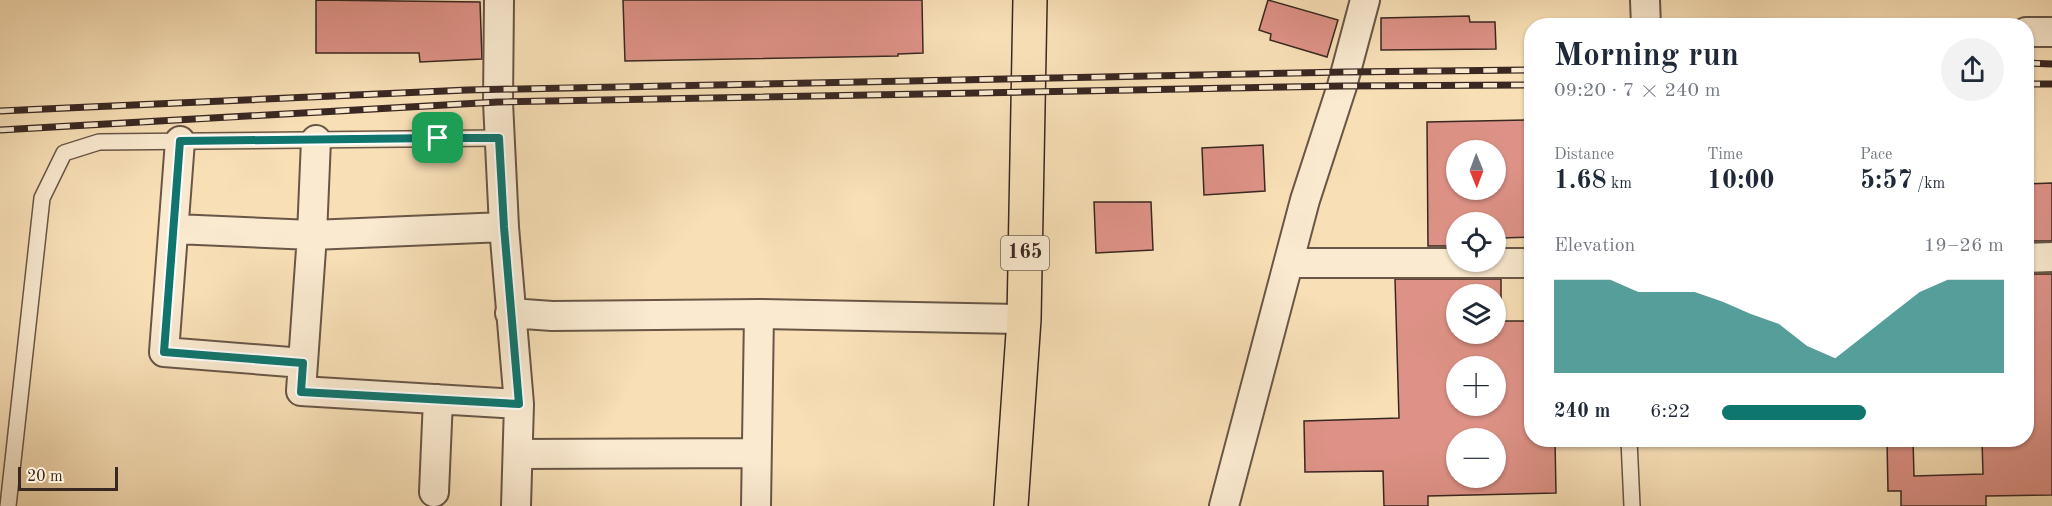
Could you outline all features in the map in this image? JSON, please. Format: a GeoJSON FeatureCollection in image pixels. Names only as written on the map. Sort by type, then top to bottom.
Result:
{"type":"FeatureCollection","features":[{"type":"Feature","properties":{"kind":"highway","name":"165"},"geometry":{"type":"LineString","coordinates":[[1011,506],[1024,319],[1030,0]]}},
{"type":"Feature","properties":{"kind":"street"},"geometry":{"type":"LineString","coordinates":[[499,0],[499,138],[510,313],[519,404],[516,506]]}},
{"type":"Feature","properties":{"kind":"street"},"geometry":{"type":"LineString","coordinates":[[1224,506],[1305,200],[1342,86],[1365,0]]}},
{"type":"Feature","properties":{"kind":"street"},"geometry":{"type":"LineString","coordinates":[[1645,0],[1646,18]]}},
{"type":"Feature","properties":{"kind":"street"},"geometry":{"type":"LineString","coordinates":[[2034,32],[2052,32]]}},
{"type":"Feature","properties":{"kind":"street"},"geometry":{"type":"LineString","coordinates":[[316,140],[301,392],[519,404]]}},
{"type":"Feature","properties":{"kind":"street"},"geometry":{"type":"LineString","coordinates":[[180,141],[164,352],[303,363]]}},
{"type":"Feature","properties":{"kind":"street"},"geometry":{"type":"LineString","coordinates":[[175,229],[312,235],[504,227]]}},
{"type":"Feature","properties":{"kind":"street"},"geometry":{"type":"LineString","coordinates":[[2034,258],[2052,257]]}},
{"type":"Feature","properties":{"kind":"street"},"geometry":{"type":"LineString","coordinates":[[1289,263],[1524,263]]}},
{"type":"Feature","properties":{"kind":"street"},"geometry":{"type":"LineString","coordinates":[[510,313],[552,316],[759,314],[1024,319]]}},
{"type":"Feature","properties":{"kind":"street"},"geometry":{"type":"LineString","coordinates":[[756,506],[759,314]]}},
{"type":"Feature","properties":{"kind":"street"},"geometry":{"type":"LineString","coordinates":[[434,492],[438,399]]}},
{"type":"Feature","properties":{"kind":"street"},"geometry":{"type":"LineString","coordinates":[[518,454],[756,453]]}},
{"type":"Feature","properties":{"kind":"lane"},"geometry":{"type":"LineString","coordinates":[[8,506],[42,198],[64,153],[99,142],[499,138]]}},
{"type":"Feature","properties":{"kind":"lane"},"geometry":{"type":"LineString","coordinates":[[1629,447],[1632,506]]}},
{"type":"Feature","properties":{"kind":"building"},"geometry":{"type":"Polygon","coordinates":[[[316,0],[480,2],[482,59],[420,62],[419,53],[316,53],[316,0]]]}},
{"type":"Feature","properties":{"kind":"building"},"geometry":{"type":"Polygon","coordinates":[[[623,0],[922,0],[923,53],[898,54],[898,56],[625,61],[623,0]]]}},
{"type":"Feature","properties":{"kind":"building"},"geometry":{"type":"Polygon","coordinates":[[[1268,0],[1338,20],[1327,57],[1270,40],[1271,34],[1259,30],[1268,0]]]}},
{"type":"Feature","properties":{"kind":"building"},"geometry":{"type":"Polygon","coordinates":[[[1469,16],[1470,22],[1495,22],[1496,49],[1381,50],[1381,18],[1469,16]]]}},
{"type":"Feature","properties":{"kind":"building"},"geometry":{"type":"Polygon","coordinates":[[[1524,120],[1524,237],[1506,238],[1506,212],[1446,212],[1446,246],[1428,246],[1427,122],[1524,120]]]}},
{"type":"Feature","properties":{"kind":"building"},"geometry":{"type":"Polygon","coordinates":[[[1263,145],[1265,191],[1204,195],[1202,148],[1263,145]]]}},
{"type":"Feature","properties":{"kind":"building"},"geometry":{"type":"Polygon","coordinates":[[[2052,183],[2052,241],[2034,241],[2034,184],[2052,183]]]}},
{"type":"Feature","properties":{"kind":"building"},"geometry":{"type":"Polygon","coordinates":[[[1094,202],[1151,202],[1153,250],[1096,253],[1094,202]]]}},
{"type":"Feature","properties":{"kind":"building"},"geometry":{"type":"Polygon","coordinates":[[[2034,274],[2052,274],[2052,495],[1986,496],[1986,506],[1901,506],[1901,491],[1888,491],[1887,447],[1913,447],[1914,476],[1983,474],[1982,447],[2034,447],[2034,274]]]}},
{"type":"Feature","properties":{"kind":"building"},"geometry":{"type":"Polygon","coordinates":[[[1395,279],[1501,279],[1501,284],[1446,284],[1446,344],[1506,344],[1506,321],[1524,321],[1524,447],[1555,447],[1556,493],[1428,496],[1428,506],[1384,506],[1383,471],[1305,472],[1304,421],[1399,418],[1395,279]]]}},
{"type":"Feature","properties":{"kind":"railway"},"geometry":{"type":"LineString","coordinates":[[2034,63],[2052,64]]}},
{"type":"Feature","properties":{"kind":"railway"},"geometry":{"type":"LineString","coordinates":[[0,111],[467,90],[1524,70]]}},
{"type":"Feature","properties":{"kind":"railway"},"geometry":{"type":"LineString","coordinates":[[2034,84],[2052,84]]}},
{"type":"Feature","properties":{"kind":"railway"},"geometry":{"type":"LineString","coordinates":[[0,130],[498,102],[1342,86],[1524,85]]}},
{"type":"Feature","properties":{"kind":"route"},"geometry":{"type":"LineString","coordinates":[[438,138],[499,138],[510,313],[519,404],[301,392],[303,363],[164,352],[180,141],[438,138]]}}]}
